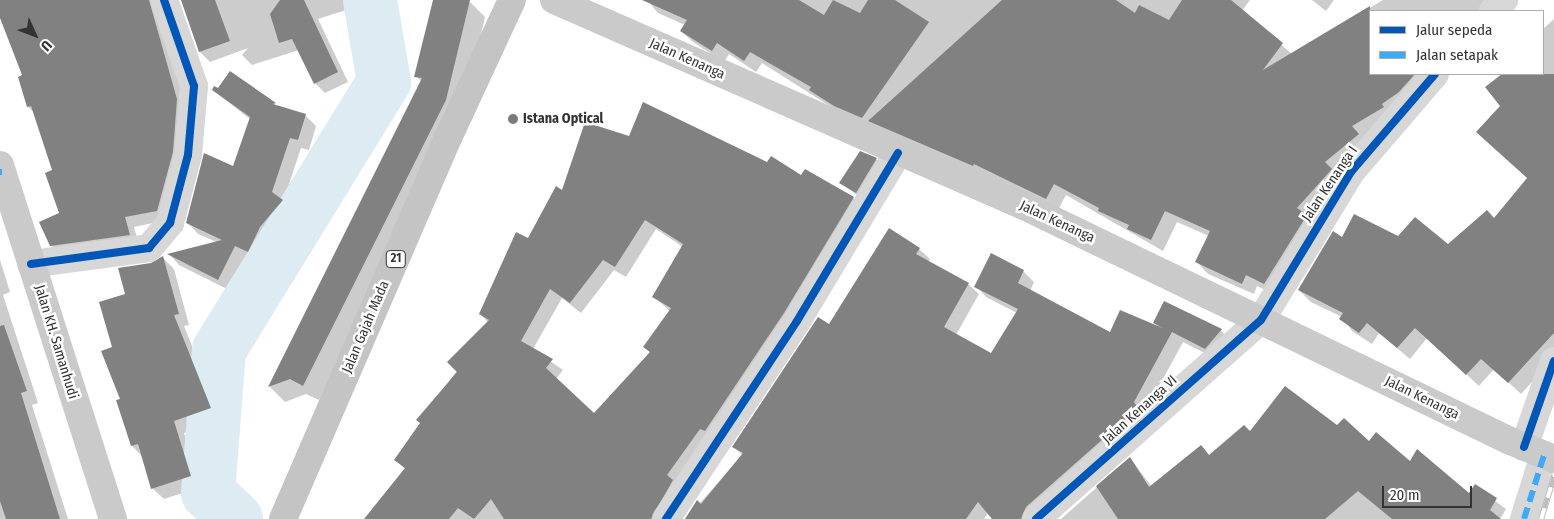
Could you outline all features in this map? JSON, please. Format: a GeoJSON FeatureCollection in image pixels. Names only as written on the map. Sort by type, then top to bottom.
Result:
{"type":"FeatureCollection","features":[{"type":"Feature","properties":{"kind":"highway","name":"Jalan Gajah Mada"},"geometry":{"type":"LineString","coordinates":[[283,519],[447,140],[512,0]]}},
{"type":"Feature","properties":{"kind":"main road","name":"Jalan Kenanga"},"geometry":{"type":"LineString","coordinates":[[554,0],[898,153],[1024,206],[1541,453]]}},
{"type":"Feature","properties":{"kind":"main road","name":"Jalan KH. Samanhudi"},"geometry":{"type":"LineString","coordinates":[[1,170],[113,519]]}},
{"type":"Feature","properties":{"kind":"street"},"geometry":{"type":"LineString","coordinates":[[31,264],[149,248],[170,223],[188,155],[194,86],[164,0]]}},
{"type":"Feature","properties":{"kind":"street"},"geometry":{"type":"LineString","coordinates":[[1495,10],[1504,0]]}},
{"type":"Feature","properties":{"kind":"street","name":"Jalan Kenanga I"},"geometry":{"type":"LineString","coordinates":[[1261,320],[1351,172],[1434,75]]}},
{"type":"Feature","properties":{"kind":"street"},"geometry":{"type":"LineString","coordinates":[[666,519],[798,321],[898,153]]}},
{"type":"Feature","properties":{"kind":"street","name":"Jalan Kenanga VI"},"geometry":{"type":"LineString","coordinates":[[1036,519],[1261,320]]}},
{"type":"Feature","properties":{"kind":"street"},"geometry":{"type":"LineString","coordinates":[[1524,519],[1541,453],[1554,362]]}},
{"type":"Feature","properties":{"kind":"building"},"geometry":{"type":"Polygon","coordinates":[[[0,0],[149,0],[177,99],[173,152],[157,211],[125,217],[130,235],[50,246],[39,222],[59,213],[45,173],[52,170],[31,106],[27,107],[18,77],[22,75],[0,18],[0,0]]]}},
{"type":"Feature","properties":{"kind":"building"},"geometry":{"type":"Polygon","coordinates":[[[181,0],[215,0],[230,41],[199,52],[181,0]]]}},
{"type":"Feature","properties":{"kind":"building"},"geometry":{"type":"Polygon","coordinates":[[[280,0],[304,0],[338,72],[314,84],[292,39],[279,43],[270,14],[280,0]]]}},
{"type":"Feature","properties":{"kind":"building"},"geometry":{"type":"Polygon","coordinates":[[[433,0],[470,0],[446,100],[303,386],[290,379],[268,387],[422,78],[414,77],[433,0]]]}},
{"type":"Feature","properties":{"kind":"building"},"geometry":{"type":"Polygon","coordinates":[[[642,0],[799,0],[824,15],[833,0],[860,13],[868,0],[895,0],[929,22],[862,118],[834,106],[809,90],[811,87],[750,52],[744,61],[717,43],[712,51],[680,31],[687,20],[642,0]]]}},
{"type":"Feature","properties":{"kind":"building"},"geometry":{"type":"Polygon","coordinates":[[[1002,0],[1116,0],[1135,13],[1139,5],[1169,20],[1182,0],[1231,0],[1283,43],[1263,70],[1370,6],[1369,75],[1414,75],[1399,92],[1382,104],[1384,107],[1352,126],[1359,134],[1325,162],[1332,169],[1297,208],[1307,215],[1264,284],[1246,275],[1242,284],[1195,262],[1210,231],[1165,211],[1151,240],[1127,229],[1129,225],[1098,211],[1099,208],[1054,184],[1046,199],[974,164],[973,166],[868,121],[1002,0]]]}},
{"type":"Feature","properties":{"kind":"building"},"geometry":{"type":"Polygon","coordinates":[[[230,71],[276,103],[273,104],[306,114],[298,140],[290,138],[272,192],[283,200],[260,227],[248,252],[235,246],[218,280],[167,254],[222,240],[186,223],[204,153],[233,166],[250,117],[212,90],[214,86],[218,88],[230,71]]]}},
{"type":"Feature","properties":{"kind":"building"},"geometry":{"type":"Polygon","coordinates":[[[1554,74],[1554,333],[1508,383],[1481,359],[1466,375],[1415,328],[1397,348],[1367,323],[1359,333],[1339,319],[1343,313],[1298,290],[1333,231],[1342,237],[1354,214],[1398,236],[1415,217],[1448,244],[1487,210],[1494,218],[1527,178],[1476,132],[1500,106],[1485,87],[1501,75],[1554,74]]]}},
{"type":"Feature","properties":{"kind":"building"},"geometry":{"type":"Polygon","coordinates":[[[643,102],[767,162],[771,156],[801,175],[805,169],[854,197],[784,313],[705,431],[700,429],[667,475],[673,480],[651,519],[504,519],[491,499],[474,519],[458,508],[449,519],[364,519],[405,468],[394,460],[420,423],[416,420],[457,372],[447,362],[489,320],[479,314],[516,232],[528,238],[556,186],[562,190],[585,122],[629,136],[643,102]],[[645,220],[615,267],[603,260],[570,303],[550,289],[521,341],[553,359],[546,368],[594,413],[650,352],[643,347],[671,308],[652,297],[683,244],[645,220]]]}},
{"type":"Feature","properties":{"kind":"building"},"geometry":{"type":"Polygon","coordinates":[[[860,151],[877,158],[856,193],[839,183],[860,151]]]}},
{"type":"Feature","properties":{"kind":"building"},"geometry":{"type":"Polygon","coordinates":[[[889,228],[920,248],[916,254],[969,283],[944,327],[991,353],[1018,309],[974,287],[991,253],[1024,270],[1018,283],[1110,332],[1120,310],[1165,329],[1153,323],[1164,301],[1222,329],[1205,349],[1172,332],[1134,402],[1138,408],[1026,507],[1021,519],[992,519],[978,502],[966,519],[685,519],[697,500],[701,504],[743,453],[732,447],[818,317],[829,324],[889,228]]]}},
{"type":"Feature","properties":{"kind":"building"},"geometry":{"type":"Polygon","coordinates":[[[163,256],[179,314],[174,315],[211,408],[174,421],[191,476],[151,489],[138,444],[131,446],[116,400],[120,399],[101,351],[112,347],[99,302],[125,294],[118,268],[151,263],[163,256]]]}},
{"type":"Feature","properties":{"kind":"building"},"geometry":{"type":"Polygon","coordinates":[[[4,325],[27,391],[21,393],[60,519],[6,519],[0,501],[0,326],[4,325]]]}},
{"type":"Feature","properties":{"kind":"building"},"geometry":{"type":"Polygon","coordinates":[[[1285,386],[1337,425],[1344,418],[1369,441],[1376,432],[1410,461],[1417,449],[1469,493],[1475,484],[1497,498],[1490,510],[1501,519],[1392,519],[1358,491],[1325,519],[1118,519],[1096,486],[1130,457],[1149,487],[1201,445],[1209,455],[1244,425],[1250,431],[1285,386]]]}},
{"type":"Feature","properties":{"kind":"waterway"},"geometry":{"type":"LineString","coordinates":[[236,519],[208,493],[219,350],[384,82],[370,0]]}},
{"type":"Feature","properties":{"kind":"railway"},"geometry":{"type":"LineString","coordinates":[[1541,519],[1554,476]]}},
{"type":"Feature","properties":{"kind":"marked path"},"geometry":{"type":"LineString","coordinates":[[1524,519],[1544,455]]}},
{"type":"Feature","properties":{"kind":"cycle path"},"geometry":{"type":"LineString","coordinates":[[31,264],[149,248],[170,223],[188,155],[194,86],[164,0]]}},
{"type":"Feature","properties":{"kind":"cycle path"},"geometry":{"type":"LineString","coordinates":[[1036,519],[1261,320],[1351,172],[1434,75]]}},
{"type":"Feature","properties":{"kind":"cycle path"},"geometry":{"type":"LineString","coordinates":[[666,519],[797,321],[898,153]]}},
{"type":"Feature","properties":{"kind":"cycle path"},"geometry":{"type":"LineString","coordinates":[[1524,447],[1554,361]]}},
{"type":"Feature","properties":{"kind":"place","name":"Istana Optical"},"geometry":{"type":"Point","coordinates":[513,119]}}]}
